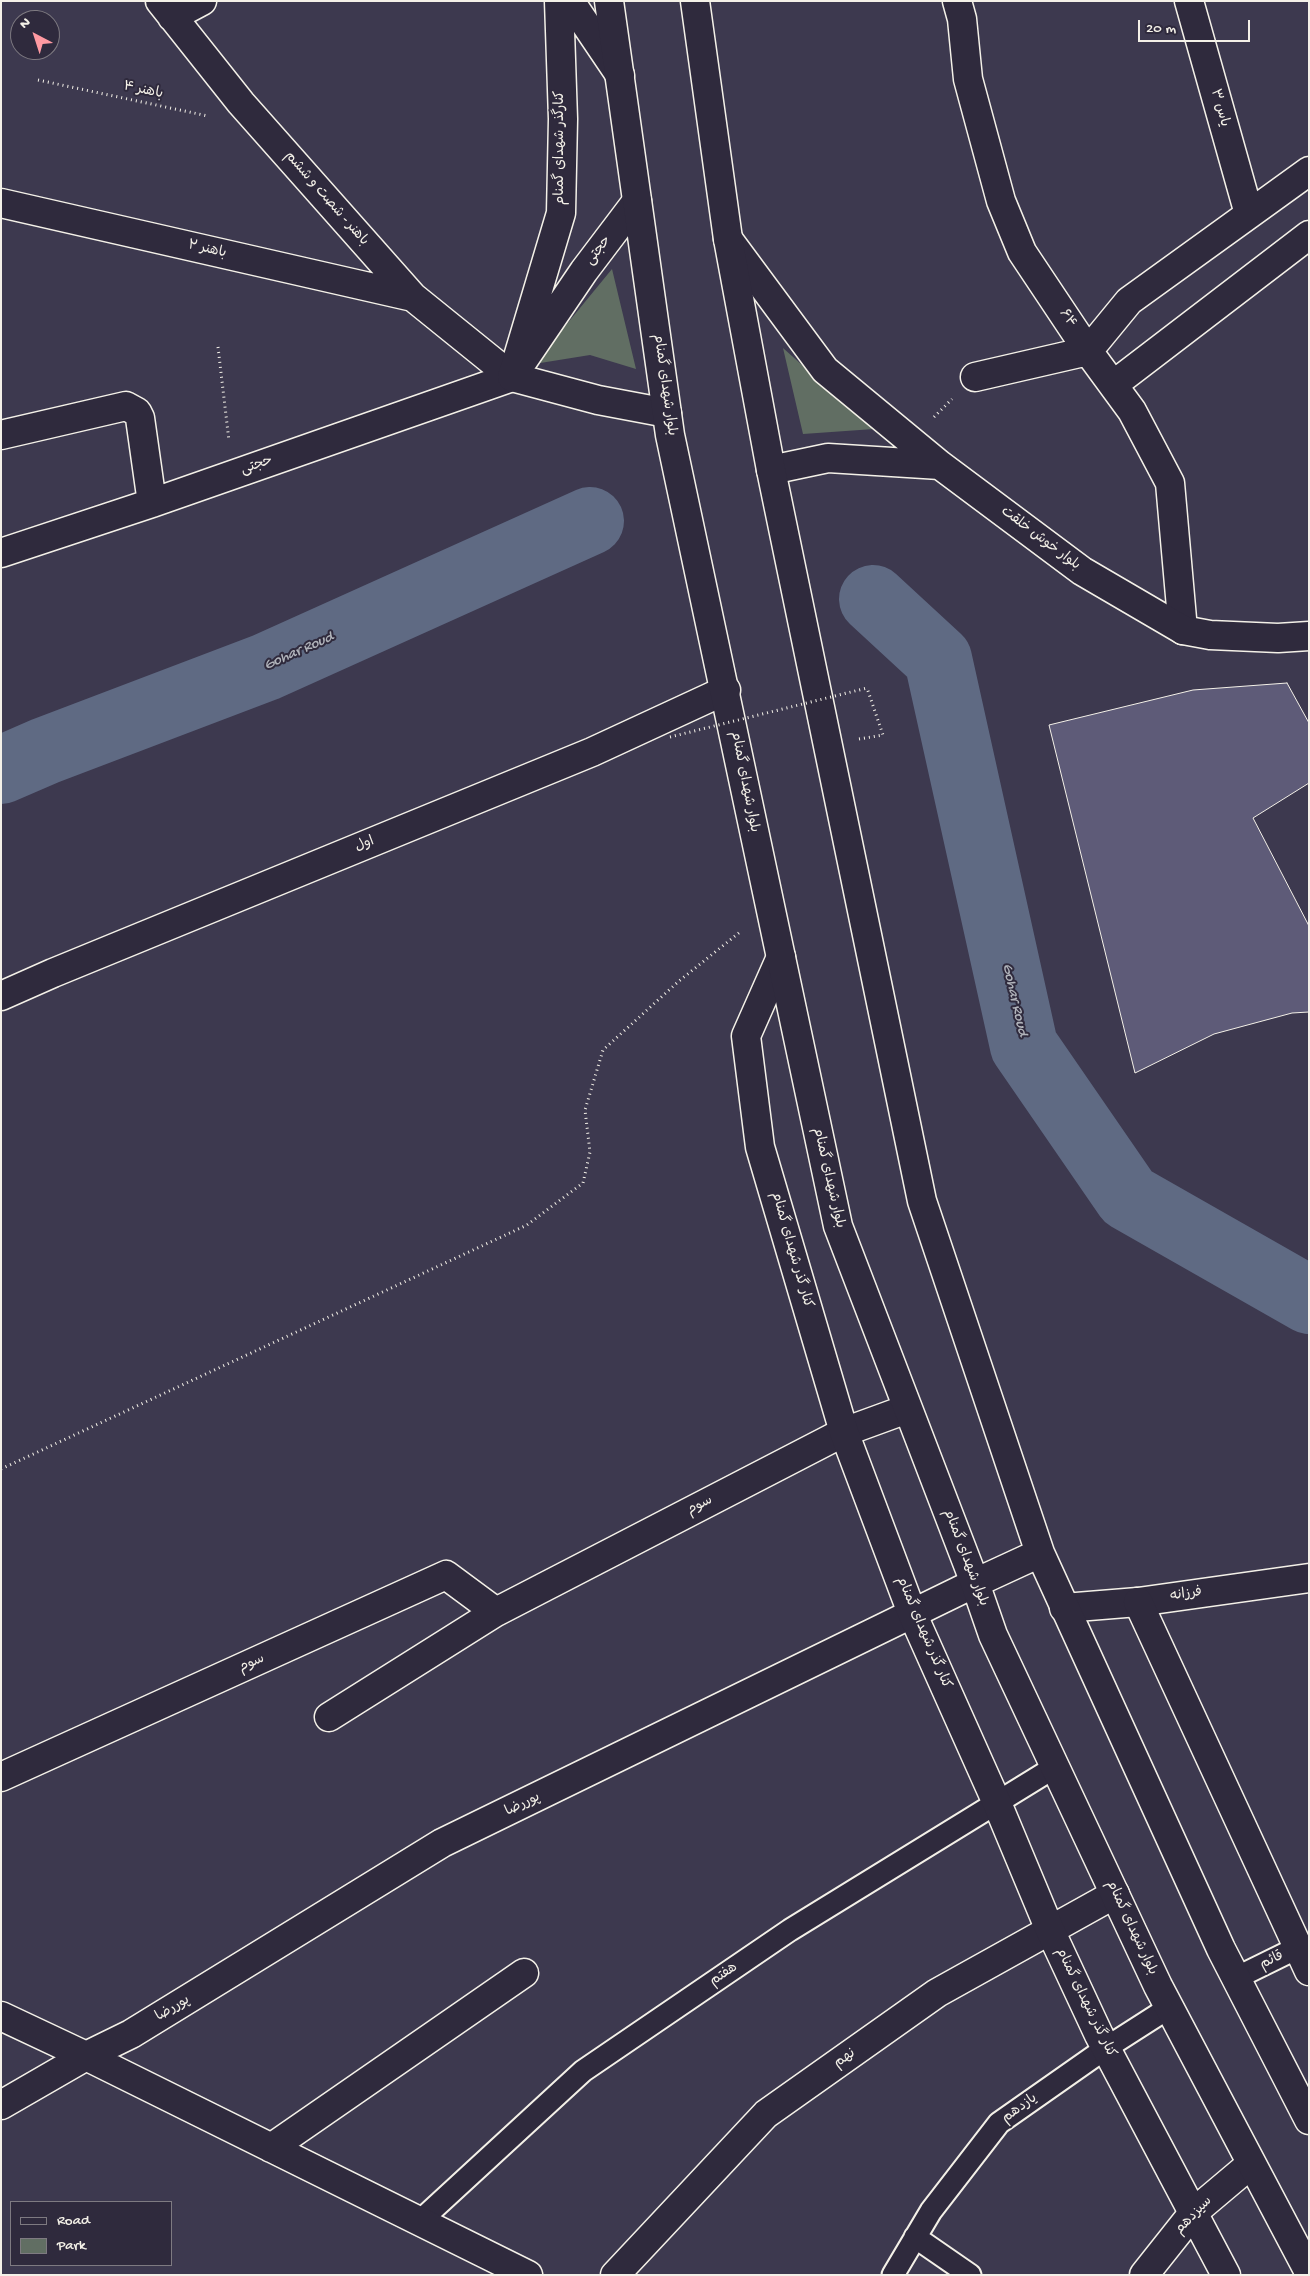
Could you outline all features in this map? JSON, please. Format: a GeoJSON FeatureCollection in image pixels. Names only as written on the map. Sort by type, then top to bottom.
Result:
{"type":"FeatureCollection","features":[{"type":"Feature","properties":{"kind":"main road"},"geometry":{"type":"LineString","coordinates":[[166,9],[202,1]]}},
{"type":"Feature","properties":{"kind":"main road","name":"کنارگذر شهدای گمنام"},"geometry":{"type":"LineString","coordinates":[[512,377],[561,213],[563,119],[559,1]]}},
{"type":"Feature","properties":{"kind":"main road"},"geometry":{"type":"LineString","coordinates":[[570,1],[620,75]]}},
{"type":"Feature","properties":{"kind":"main road","name":"بلوار شهدای گمنام"},"geometry":{"type":"LineString","coordinates":[[609,1],[670,435],[726,690],[770,908],[838,1226],[975,1583],[993,1635],[1170,2007],[1309,2272]]}},
{"type":"Feature","properties":{"kind":"main road"},"geometry":{"type":"LineString","coordinates":[[695,1],[728,239],[771,470],[922,1201],[1040,1553],[1236,1978],[1309,2120]]}},
{"type":"Feature","properties":{"kind":"main road","name":"۶۴"},"geometry":{"type":"LineString","coordinates":[[957,1],[962,19],[968,79],[1001,201],[1022,252],[1088,351],[1132,412],[1170,483],[1184,630]]}},
{"type":"Feature","properties":{"kind":"main road","name":"یاس ۳"},"geometry":{"type":"LineString","coordinates":[[1189,1],[1249,214]]}},
{"type":"Feature","properties":{"kind":"main road","name":"باهنر - شصت و ششم"},"geometry":{"type":"LineString","coordinates":[[166,9],[241,103],[413,297],[512,377]]}},
{"type":"Feature","properties":{"kind":"main road"},"geometry":{"type":"LineString","coordinates":[[975,377],[1088,351],[1129,301],[1309,171]]}},
{"type":"Feature","properties":{"kind":"main road","name":"حجتی"},"geometry":{"type":"LineString","coordinates":[[1,553],[152,503],[512,377],[584,271],[638,200]]}},
{"type":"Feature","properties":{"kind":"main road","name":"باهنر ۲"},"geometry":{"type":"LineString","coordinates":[[1,203],[413,297]]}},
{"type":"Feature","properties":{"kind":"main road"},"geometry":{"type":"LineString","coordinates":[[1113,385],[1309,235]]}},
{"type":"Feature","properties":{"kind":"main road","name":"بلوار خوش خلقت"},"geometry":{"type":"LineString","coordinates":[[728,239],[825,370],[940,465],[1082,571],[1184,630],[1210,635],[1278,638],[1309,636]]}},
{"type":"Feature","properties":{"kind":"main road"},"geometry":{"type":"LineString","coordinates":[[512,377],[598,400],[667,413]]}},
{"type":"Feature","properties":{"kind":"main road"},"geometry":{"type":"LineString","coordinates":[[1,435],[126,406],[137,412],[140,418],[152,503]]}},
{"type":"Feature","properties":{"kind":"main road"},"geometry":{"type":"LineString","coordinates":[[771,470],[828,458],[940,465]]}},
{"type":"Feature","properties":{"kind":"main road","name":"اول"},"geometry":{"type":"LineString","coordinates":[[1,996],[592,752],[726,690]]}},
{"type":"Feature","properties":{"kind":"main road","name":"کنار گذر شهدای گمنام"},"geometry":{"type":"LineString","coordinates":[[781,957],[746,1036],[760,1147],[844,1432],[912,1613],[997,1803],[1050,1930],[1106,2048],[1226,2275]]}},
{"type":"Feature","properties":{"kind":"main road","name":"سوم"},"geometry":{"type":"LineString","coordinates":[[329,1717],[496,1612],[844,1432],[907,1409]]}},
{"type":"Feature","properties":{"kind":"main road","name":"پوررضا"},"geometry":{"type":"LineString","coordinates":[[1,2105],[86,2056],[130,2034],[442,1844],[912,1613],[1040,1553]]}},
{"type":"Feature","properties":{"kind":"main road","name":"سوم"},"geometry":{"type":"LineString","coordinates":[[1,1777],[446,1575],[496,1612]]}},
{"type":"Feature","properties":{"kind":"main road","name":"فرزانه"},"geometry":{"type":"LineString","coordinates":[[1064,1608],[1138,1602],[1309,1578]]}},
{"type":"Feature","properties":{"kind":"main road"},"geometry":{"type":"LineString","coordinates":[[1138,1602],[1305,1955]]}},
{"type":"Feature","properties":{"kind":"main road","name":"نهم"},"geometry":{"type":"LineString","coordinates":[[615,2275],[766,2114],[938,1993],[1115,1894]]}},
{"type":"Feature","properties":{"kind":"main road"},"geometry":{"type":"LineString","coordinates":[[270,2148],[524,1973]]}},
{"type":"Feature","properties":{"kind":"main road"},"geometry":{"type":"LineString","coordinates":[[1,2016],[86,2056],[528,2275]]}},
{"type":"Feature","properties":{"kind":"main road","name":"سیزدهم"},"geometry":{"type":"LineString","coordinates":[[1144,2275],[1194,2212],[1251,2164]]}},
{"type":"Feature","properties":{"kind":"lane","name":"هفتم"},"geometry":{"type":"LineString","coordinates":[[420,2221],[583,2071],[790,1930],[1055,1767]]}},
{"type":"Feature","properties":{"kind":"lane","name":"قائم"},"geometry":{"type":"LineString","coordinates":[[1236,1978],[1305,1955]]}},
{"type":"Feature","properties":{"kind":"lane","name":"یازدهم"},"geometry":{"type":"LineString","coordinates":[[893,2275],[931,2211],[999,2123],[1106,2048],[1170,2007]]}},
{"type":"Feature","properties":{"kind":"lane"},"geometry":{"type":"LineString","coordinates":[[915,2237],[970,2275]]}},
{"type":"Feature","properties":{"kind":"path","name":"باهنر ۴"},"geometry":{"type":"LineString","coordinates":[[38,80],[210,116],[241,103]]}},
{"type":"Feature","properties":{"kind":"path"},"geometry":{"type":"LineString","coordinates":[[218,347],[233,474]]}},
{"type":"Feature","properties":{"kind":"path"},"geometry":{"type":"LineString","coordinates":[[910,440],[975,377]]}},
{"type":"Feature","properties":{"kind":"path"},"geometry":{"type":"LineString","coordinates":[[670,737],[867,688],[883,735]]}},
{"type":"Feature","properties":{"kind":"path"},"geometry":{"type":"LineString","coordinates":[[1,1469],[527,1225],[583,1184],[590,1152],[585,1110],[603,1050],[679,981],[770,908]]}},
{"type":"Feature","properties":{"kind":"green space"},"geometry":{"type":"Polygon","coordinates":[[[612,269],[636,369],[590,355],[534,364],[612,269]]]}},
{"type":"Feature","properties":{"kind":"green space"},"geometry":{"type":"Polygon","coordinates":[[[783,348],[874,429],[803,434],[783,348]]]}},
{"type":"Feature","properties":{"kind":"building"},"geometry":{"type":"Polygon","coordinates":[[[1287,683],[1309,723],[1309,783],[1253,818],[1309,926],[1309,1012],[1292,1013],[1214,1034],[1135,1073],[1049,725],[1193,690],[1287,683]]]}},
{"type":"Feature","properties":{"kind":"waterway","name":"Gohar Roud"},"geometry":{"type":"LineString","coordinates":[[1,770],[45,751],[266,667],[590,521]]}},
{"type":"Feature","properties":{"kind":"waterway","name":"Gohar Roud"},"geometry":{"type":"LineString","coordinates":[[873,599],[938,659],[1024,1046],[1128,1197],[1309,1300]]}}]}
